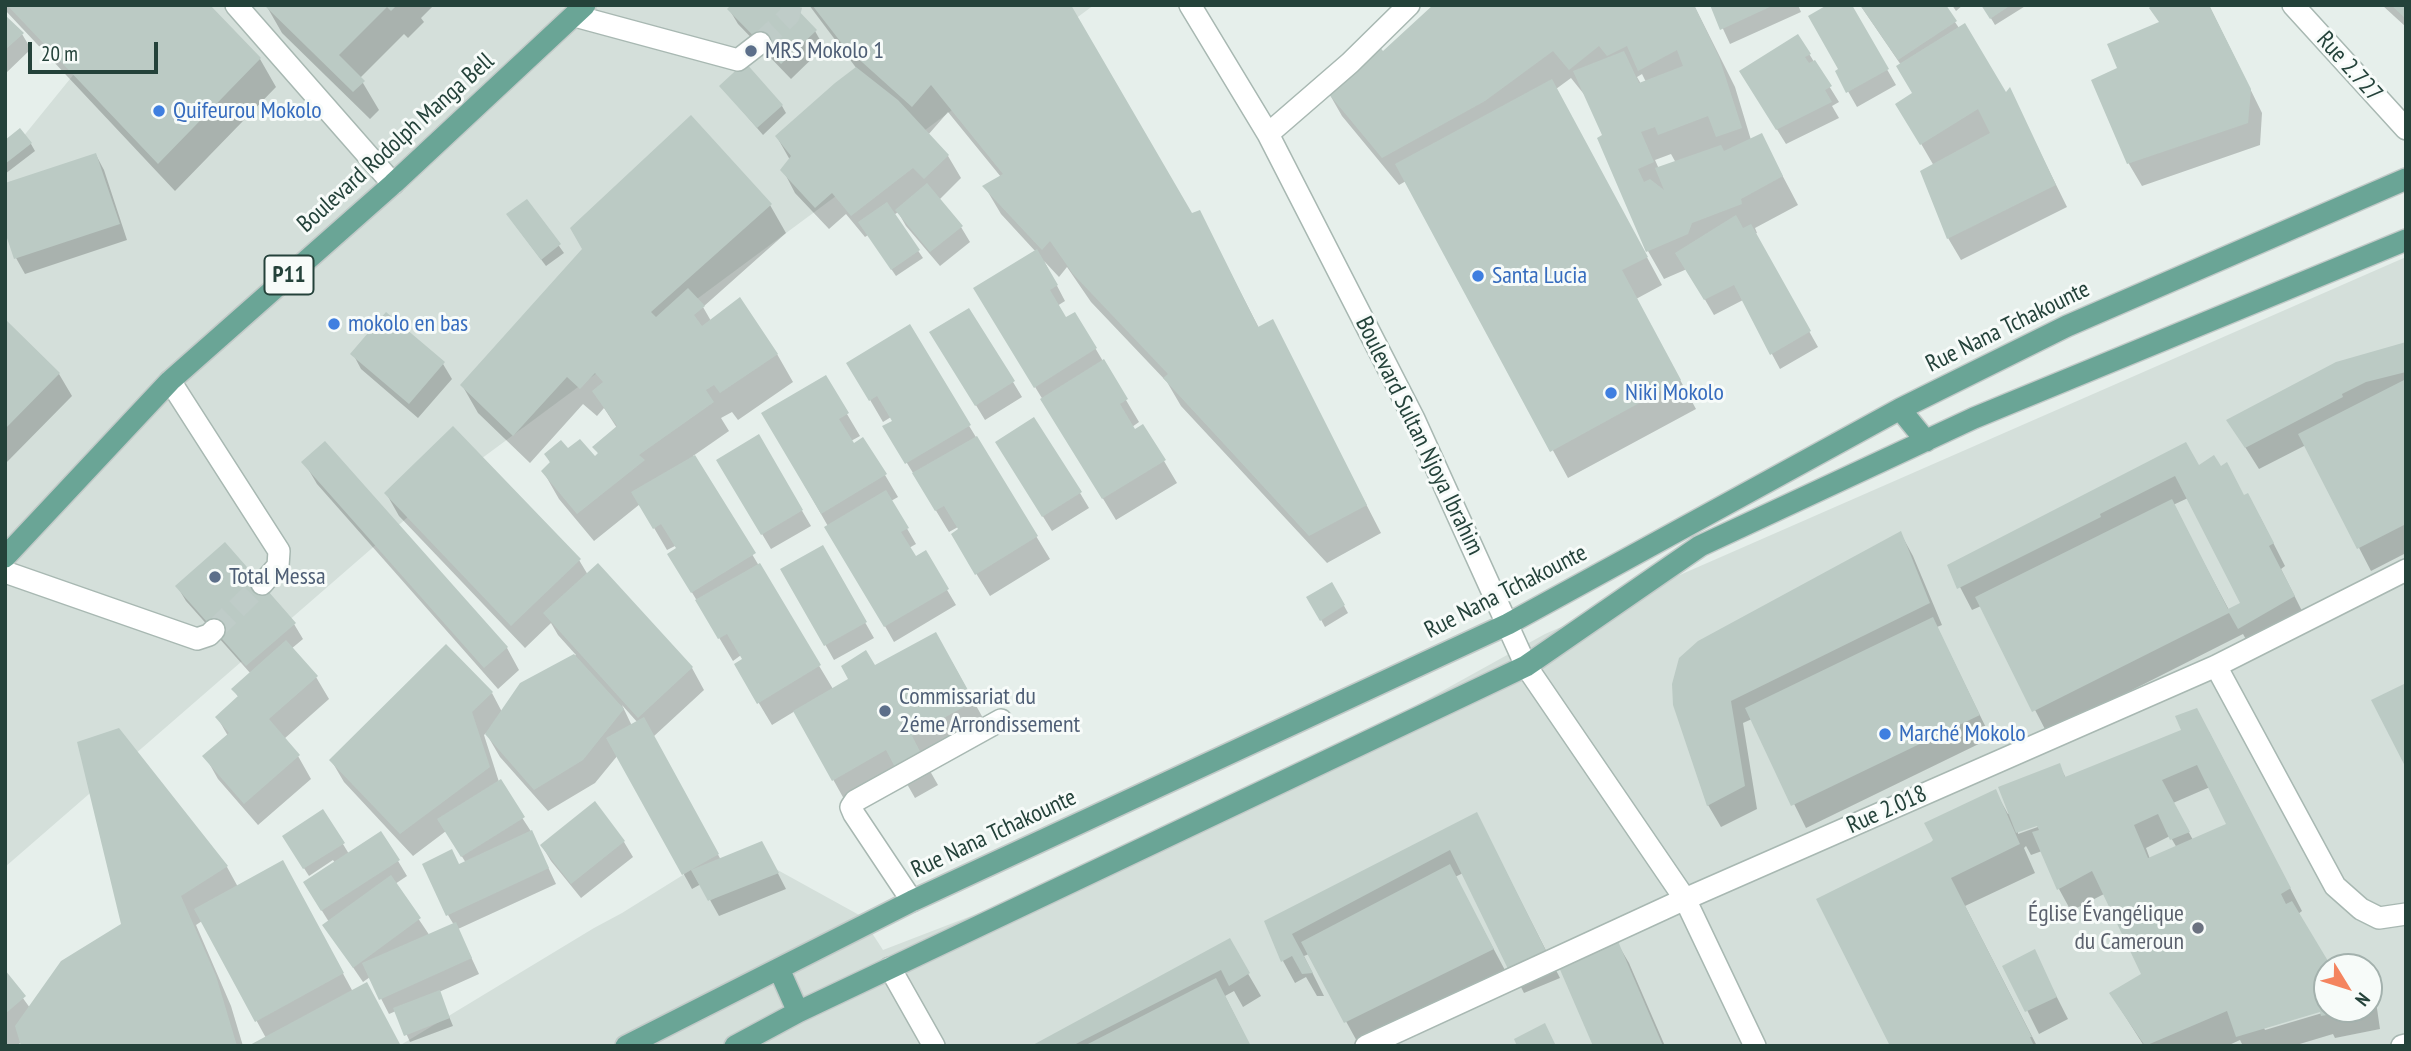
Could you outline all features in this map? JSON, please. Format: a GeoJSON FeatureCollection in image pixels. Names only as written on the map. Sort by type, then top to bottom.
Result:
{"type":"FeatureCollection","features":[{"type":"Feature","properties":{"kind":"main road","name":"Boulevard Rodolph Manga Bell"},"geometry":{"type":"LineString","coordinates":[[5,557],[170,382],[393,184],[580,10]]}},
{"type":"Feature","properties":{"kind":"main road","name":"Rue Nana Tchakounte"},"geometry":{"type":"LineString","coordinates":[[626,1046],[912,901],[1508,624],[1900,409],[2067,326],[2406,179]]}},
{"type":"Feature","properties":{"kind":"main road"},"geometry":{"type":"LineString","coordinates":[[735,1046],[798,1012],[1526,666],[1700,546],[1973,418],[2406,240]]}},
{"type":"Feature","properties":{"kind":"main road"},"geometry":{"type":"LineString","coordinates":[[1900,409],[1926,441]]}},
{"type":"Feature","properties":{"kind":"main road"},"geometry":{"type":"LineString","coordinates":[[779,969],[798,1012]]}},
{"type":"Feature","properties":{"kind":"street"},"geometry":{"type":"LineString","coordinates":[[236,5],[393,184]]}},
{"type":"Feature","properties":{"kind":"street","name":"Boulevard Sultan Njoya Ibrahim"},"geometry":{"type":"LineString","coordinates":[[1190,5],[1268,134],[1414,419],[1526,666],[1685,899],[1755,1046]]}},
{"type":"Feature","properties":{"kind":"street"},"geometry":{"type":"LineString","coordinates":[[1268,134],[1350,63],[1409,5]]}},
{"type":"Feature","properties":{"kind":"street","name":"Rue 2.727"},"geometry":{"type":"LineString","coordinates":[[2292,5],[2406,129]]}},
{"type":"Feature","properties":{"kind":"street"},"geometry":{"type":"LineString","coordinates":[[580,10],[738,60],[760,43]]}},
{"type":"Feature","properties":{"kind":"street"},"geometry":{"type":"LineString","coordinates":[[170,382],[279,551],[278,566],[262,584]]}},
{"type":"Feature","properties":{"kind":"street","name":"Rue 2.018"},"geometry":{"type":"LineString","coordinates":[[1366,1046],[1685,899],[2216,666],[2406,570]]}},
{"type":"Feature","properties":{"kind":"street"},"geometry":{"type":"LineString","coordinates":[[5,572],[197,639],[214,630]]}},
{"type":"Feature","properties":{"kind":"street"},"geometry":{"type":"LineString","coordinates":[[2216,666],[2335,886],[2361,909],[2379,918],[2406,914]]}},
{"type":"Feature","properties":{"kind":"street"},"geometry":{"type":"LineString","coordinates":[[912,901],[850,807],[855,801],[1001,720]]}},
{"type":"Feature","properties":{"kind":"street"},"geometry":{"type":"LineString","coordinates":[[890,968],[934,1046]]}},
{"type":"Feature","properties":{"kind":"shaded area","name":"mokolo en bas"},"geometry":{"type":"Polygon","coordinates":[[[130,5],[1094,5],[439,490],[5,867],[5,159],[130,5]]]}},
{"type":"Feature","properties":{"kind":"shaded area","name":"Marché Mokolo"},"geometry":{"type":"Polygon","coordinates":[[[2406,257],[2406,1046],[399,1046],[691,870],[709,901],[774,868],[861,916],[883,950],[1184,834],[1545,634],[2406,257]]]}},
{"type":"Feature","properties":{"kind":"building","name":"Quifeurou Mokolo"},"geometry":{"type":"Polygon","coordinates":[[[7,5],[210,5],[261,58],[158,164],[7,5]]]}},
{"type":"Feature","properties":{"kind":"building"},"geometry":{"type":"Polygon","coordinates":[[[264,5],[397,5],[391,11],[387,7],[339,55],[365,81],[353,92],[264,5]]]}},
{"type":"Feature","properties":{"kind":"building"},"geometry":{"type":"Polygon","coordinates":[[[731,5],[793,5],[817,30],[781,64],[727,9],[731,5]]]}},
{"type":"Feature","properties":{"kind":"building"},"geometry":{"type":"Polygon","coordinates":[[[812,5],[1071,5],[1192,213],[1200,210],[1258,327],[1273,319],[1367,505],[1309,536],[1163,378],[1168,374],[1073,274],[1050,241],[1042,250],[982,186],[1003,174],[931,85],[912,107],[843,45],[812,5]]]}},
{"type":"Feature","properties":{"kind":"building"},"geometry":{"type":"Polygon","coordinates":[[[1433,5],[1694,5],[1719,57],[1742,128],[1716,137],[1708,116],[1658,135],[1655,127],[1641,132],[1654,162],[1638,169],[1644,182],[1650,179],[1664,190],[1655,168],[1721,145],[1724,151],[1762,133],[1783,176],[1741,199],[1742,204],[1692,223],[1688,234],[1646,252],[1597,138],[1602,135],[1573,71],[1624,51],[1639,83],[1683,66],[1677,50],[1638,71],[1627,46],[1607,56],[1599,46],[1569,70],[1553,51],[1485,101],[1382,158],[1323,87],[1378,45],[1383,51],[1433,5]]]}},
{"type":"Feature","properties":{"kind":"building"},"geometry":{"type":"Polygon","coordinates":[[[1710,5],[1774,5],[1720,30],[1710,5]]]}},
{"type":"Feature","properties":{"kind":"building"},"geometry":{"type":"Polygon","coordinates":[[[1827,5],[1852,5],[1889,69],[1846,93],[1835,71],[1838,69],[1808,16],[1827,5]]]}},
{"type":"Feature","properties":{"kind":"building"},"geometry":{"type":"Polygon","coordinates":[[[1860,5],[1946,5],[1957,21],[1898,60],[1860,5]]]}},
{"type":"Feature","properties":{"kind":"building"},"geometry":{"type":"Polygon","coordinates":[[[1981,5],[2011,5],[1990,19],[1981,5]]]}},
{"type":"Feature","properties":{"kind":"building"},"geometry":{"type":"Polygon","coordinates":[[[2152,5],[2209,5],[2251,89],[2248,123],[2127,164],[2091,80],[2117,68],[2107,44],[2159,22],[2149,8],[2152,5]]]}},
{"type":"Feature","properties":{"kind":"building"},"geometry":{"type":"Polygon","coordinates":[[[2391,5],[2406,5],[2406,19],[2391,5]]]}},
{"type":"Feature","properties":{"kind":"building"},"geometry":{"type":"Polygon","coordinates":[[[5,15],[24,33],[5,50],[5,15]]]}},
{"type":"Feature","properties":{"kind":"building"},"geometry":{"type":"Polygon","coordinates":[[[1965,23],[2006,92],[2010,87],[2056,185],[1947,239],[1920,171],[1990,133],[1978,109],[1920,145],[1895,104],[1912,93],[1896,66],[1965,23]]]}},
{"type":"Feature","properties":{"kind":"building"},"geometry":{"type":"Polygon","coordinates":[[[1798,34],[1811,54],[1805,57],[1809,63],[1815,60],[1832,86],[1825,90],[1832,102],[1776,130],[1739,71],[1798,34]]]}},
{"type":"Feature","properties":{"kind":"building"},"geometry":{"type":"Polygon","coordinates":[[[745,62],[783,105],[757,128],[719,86],[745,62]]]}},
{"type":"Feature","properties":{"kind":"building"},"geometry":{"type":"Polygon","coordinates":[[[856,67],[898,100],[949,155],[924,179],[913,168],[851,216],[832,193],[815,208],[780,170],[791,156],[775,136],[856,67]]]}},
{"type":"Feature","properties":{"kind":"building"},"geometry":{"type":"Polygon","coordinates":[[[1552,79],[1648,257],[1622,270],[1681,380],[1550,452],[1395,164],[1552,79]]]}},
{"type":"Feature","properties":{"kind":"building"},"geometry":{"type":"Polygon","coordinates":[[[691,115],[772,204],[651,312],[656,317],[688,288],[705,306],[694,315],[702,326],[740,297],[778,354],[720,393],[714,385],[706,390],[714,402],[639,455],[645,460],[577,514],[541,471],[550,462],[544,454],[561,440],[568,448],[580,439],[595,456],[598,453],[592,447],[617,426],[592,391],[603,382],[595,373],[580,389],[567,377],[513,436],[460,385],[582,249],[570,228],[691,115]]]}},
{"type":"Feature","properties":{"kind":"building"},"geometry":{"type":"Polygon","coordinates":[[[20,128],[32,143],[5,164],[5,140],[20,128]]]}},
{"type":"Feature","properties":{"kind":"building"},"geometry":{"type":"Polygon","coordinates":[[[96,153],[120,224],[14,259],[5,232],[5,183],[96,153]]]}},
{"type":"Feature","properties":{"kind":"building"},"geometry":{"type":"Polygon","coordinates":[[[927,183],[963,226],[930,252],[895,210],[927,183]]]}},
{"type":"Feature","properties":{"kind":"building"},"geometry":{"type":"Polygon","coordinates":[[[527,199],[561,244],[541,260],[506,214],[527,199]]]}},
{"type":"Feature","properties":{"kind":"building"},"geometry":{"type":"Polygon","coordinates":[[[887,202],[920,250],[891,270],[858,222],[887,202]]]}},
{"type":"Feature","properties":{"kind":"building"},"geometry":{"type":"Polygon","coordinates":[[[1736,215],[1743,228],[1751,224],[1811,331],[1770,355],[1734,285],[1704,300],[1675,253],[1736,215]]]}},
{"type":"Feature","properties":{"kind":"building"},"geometry":{"type":"Polygon","coordinates":[[[1037,249],[1058,285],[1050,290],[1066,317],[1075,312],[1097,348],[1034,388],[973,288],[1037,249]]]}},
{"type":"Feature","properties":{"kind":"building"},"geometry":{"type":"Polygon","coordinates":[[[969,308],[1015,381],[975,406],[929,332],[969,308]]]}},
{"type":"Feature","properties":{"kind":"building"},"geometry":{"type":"Polygon","coordinates":[[[386,312],[445,362],[409,404],[350,354],[386,312]]]}},
{"type":"Feature","properties":{"kind":"building"},"geometry":{"type":"Polygon","coordinates":[[[5,319],[60,373],[5,429],[5,319]]]}},
{"type":"Feature","properties":{"kind":"building"},"geometry":{"type":"Polygon","coordinates":[[[910,324],[971,425],[905,464],[882,426],[892,421],[877,396],[869,401],[846,363],[910,324]]]}},
{"type":"Feature","properties":{"kind":"building"},"geometry":{"type":"Polygon","coordinates":[[[2406,342],[2406,372],[2366,382],[2342,394],[2343,397],[2245,448],[2226,420],[2336,362],[2406,342]]]}},
{"type":"Feature","properties":{"kind":"building"},"geometry":{"type":"Polygon","coordinates":[[[1104,359],[1128,399],[1120,404],[1135,429],[1143,424],[1166,460],[1102,499],[1040,399],[1104,359]]]}},
{"type":"Feature","properties":{"kind":"building"},"geometry":{"type":"Polygon","coordinates":[[[826,375],[849,413],[839,419],[854,443],[863,437],[887,474],[821,514],[761,413],[826,375]]]}},
{"type":"Feature","properties":{"kind":"building"},"geometry":{"type":"Polygon","coordinates":[[[2406,379],[2406,524],[2357,549],[2298,434],[2406,379]]]}},
{"type":"Feature","properties":{"kind":"building"},"geometry":{"type":"Polygon","coordinates":[[[1034,417],[1082,492],[1042,517],[995,442],[1034,417]]]}},
{"type":"Feature","properties":{"kind":"building"},"geometry":{"type":"Polygon","coordinates":[[[453,426],[581,559],[511,626],[384,493],[453,426]]]}},
{"type":"Feature","properties":{"kind":"building"},"geometry":{"type":"Polygon","coordinates":[[[759,434],[803,510],[761,535],[716,460],[759,434]]]}},
{"type":"Feature","properties":{"kind":"building"},"geometry":{"type":"Polygon","coordinates":[[[977,436],[1038,536],[975,575],[951,534],[958,529],[944,506],[935,511],[912,473],[977,436]]]}},
{"type":"Feature","properties":{"kind":"building"},"geometry":{"type":"Polygon","coordinates":[[[325,441],[508,647],[484,668],[301,462],[325,441]]]}},
{"type":"Feature","properties":{"kind":"building"},"geometry":{"type":"Polygon","coordinates":[[[2186,442],[2199,465],[2214,455],[2221,466],[2227,462],[2244,495],[2248,493],[2274,543],[2269,546],[2295,596],[2238,629],[2229,613],[2032,712],[1975,597],[2172,499],[2228,609],[2240,603],[2175,476],[2100,514],[2101,517],[1957,589],[1947,565],[2186,442]]]}},
{"type":"Feature","properties":{"kind":"building"},"geometry":{"type":"Polygon","coordinates":[[[695,455],[756,553],[691,593],[667,554],[676,548],[661,524],[653,529],[631,492],[695,455]]]}},
{"type":"Feature","properties":{"kind":"building"},"geometry":{"type":"Polygon","coordinates":[[[886,490],[909,528],[901,532],[916,556],[926,550],[949,589],[884,627],[824,527],[886,490]]]}},
{"type":"Feature","properties":{"kind":"building"},"geometry":{"type":"Polygon","coordinates":[[[1901,531],[1930,603],[1731,701],[1745,786],[1707,806],[1673,705],[1672,684],[1679,658],[1698,641],[1901,531]]]}},
{"type":"Feature","properties":{"kind":"building"},"geometry":{"type":"Polygon","coordinates":[[[225,542],[296,623],[246,666],[175,586],[225,542]]]}},
{"type":"Feature","properties":{"kind":"building"},"geometry":{"type":"Polygon","coordinates":[[[823,545],[867,622],[824,646],[780,569],[823,545]]]}},
{"type":"Feature","properties":{"kind":"building"},"geometry":{"type":"Polygon","coordinates":[[[598,563],[693,667],[638,718],[543,613],[598,563]]]}},
{"type":"Feature","properties":{"kind":"building"},"geometry":{"type":"Polygon","coordinates":[[[760,563],[821,665],[757,704],[734,664],[742,659],[727,634],[718,639],[695,600],[760,563]]]}},
{"type":"Feature","properties":{"kind":"building"},"geometry":{"type":"Polygon","coordinates":[[[1332,582],[1345,605],[1320,621],[1306,597],[1332,582]]]}},
{"type":"Feature","properties":{"kind":"building"},"geometry":{"type":"Polygon","coordinates":[[[1933,617],[1980,715],[1791,806],[1745,708],[1933,617]]]}},
{"type":"Feature","properties":{"kind":"building"},"geometry":{"type":"Polygon","coordinates":[[[936,632],[974,701],[912,736],[923,757],[897,771],[886,750],[832,781],[793,711],[848,679],[841,666],[866,650],[875,665],[936,632]]]}},
{"type":"Feature","properties":{"kind":"building"},"geometry":{"type":"Polygon","coordinates":[[[286,640],[318,676],[269,719],[300,755],[244,804],[202,756],[229,733],[215,717],[238,696],[231,689],[286,640]]]}},
{"type":"Feature","properties":{"kind":"building"},"geometry":{"type":"Polygon","coordinates":[[[446,644],[493,692],[472,712],[490,767],[400,834],[329,760],[446,644]]]}},
{"type":"Feature","properties":{"kind":"building"},"geometry":{"type":"Polygon","coordinates":[[[574,654],[624,709],[583,760],[534,790],[485,734],[520,683],[574,654]]]}},
{"type":"Feature","properties":{"kind":"building"},"geometry":{"type":"Polygon","coordinates":[[[2406,683],[2406,768],[2371,700],[2406,683]]]}},
{"type":"Feature","properties":{"kind":"building"},"geometry":{"type":"Polygon","coordinates":[[[2197,708],[2291,888],[2281,894],[2286,904],[2292,901],[2323,953],[2313,953],[2313,1014],[2236,1037],[2227,1011],[2145,1046],[2109,993],[2141,974],[2092,871],[2057,890],[2032,832],[2039,830],[2037,826],[2016,833],[1998,787],[2060,763],[2065,777],[2181,730],[2175,716],[2197,708]],[[2197,765],[2162,780],[2190,832],[2170,840],[2158,814],[2134,825],[2148,858],[2226,824],[2197,765]]]}},
{"type":"Feature","properties":{"kind":"building"},"geometry":{"type":"Polygon","coordinates":[[[644,717],[719,854],[682,875],[606,738],[644,717]]]}},
{"type":"Feature","properties":{"kind":"building"},"geometry":{"type":"Polygon","coordinates":[[[119,728],[228,866],[181,896],[216,976],[237,1046],[21,1046],[15,1026],[61,961],[121,924],[77,742],[119,728]]]}},
{"type":"Feature","properties":{"kind":"building"},"geometry":{"type":"Polygon","coordinates":[[[501,779],[525,817],[461,857],[437,819],[501,779]]]}},
{"type":"Feature","properties":{"kind":"building"},"geometry":{"type":"Polygon","coordinates":[[[1996,789],[2020,844],[1951,878],[2032,1037],[2034,1046],[1890,1046],[1816,899],[1931,842],[1933,840],[1924,823],[1996,789]]]}},
{"type":"Feature","properties":{"kind":"building"},"geometry":{"type":"Polygon","coordinates":[[[595,801],[625,841],[571,884],[540,845],[595,801]]]}},
{"type":"Feature","properties":{"kind":"building"},"geometry":{"type":"Polygon","coordinates":[[[323,809],[345,843],[303,869],[282,836],[323,809]]]}},
{"type":"Feature","properties":{"kind":"building"},"geometry":{"type":"Polygon","coordinates":[[[1477,812],[1548,955],[1509,971],[1450,850],[1292,934],[1313,973],[1302,974],[1292,956],[1281,962],[1264,921],[1477,812]]]}},
{"type":"Feature","properties":{"kind":"building"},"geometry":{"type":"Polygon","coordinates":[[[532,830],[549,868],[446,916],[422,864],[452,849],[459,864],[532,830]]]}},
{"type":"Feature","properties":{"kind":"building"},"geometry":{"type":"Polygon","coordinates":[[[381,831],[400,860],[321,911],[303,882],[381,831]]]}},
{"type":"Feature","properties":{"kind":"building"},"geometry":{"type":"Polygon","coordinates":[[[762,841],[779,873],[708,901],[691,870],[762,841]]]}},
{"type":"Feature","properties":{"kind":"building"},"geometry":{"type":"Polygon","coordinates":[[[283,860],[344,973],[255,1022],[194,909],[283,860]]]}},
{"type":"Feature","properties":{"kind":"building"},"geometry":{"type":"Polygon","coordinates":[[[1450,864],[1494,949],[1344,1023],[1301,942],[1450,864]]]}},
{"type":"Feature","properties":{"kind":"building"},"geometry":{"type":"Polygon","coordinates":[[[391,875],[421,918],[353,968],[322,925],[391,875]]]}},
{"type":"Feature","properties":{"kind":"building"},"geometry":{"type":"Polygon","coordinates":[[[456,922],[472,958],[379,1000],[362,963],[456,922]]]}},
{"type":"Feature","properties":{"kind":"building"},"geometry":{"type":"Polygon","coordinates":[[[1230,938],[1250,973],[1229,986],[1221,970],[1072,1046],[1031,1046],[1230,938]]]}},
{"type":"Feature","properties":{"kind":"building"},"geometry":{"type":"Polygon","coordinates":[[[1617,939],[1663,1046],[1593,1046],[1558,965],[1617,939]]]}},
{"type":"Feature","properties":{"kind":"building"},"geometry":{"type":"Polygon","coordinates":[[[2035,949],[2057,997],[2025,1012],[2002,966],[2035,949]]]}},
{"type":"Feature","properties":{"kind":"building"},"geometry":{"type":"Polygon","coordinates":[[[5,970],[26,996],[5,1014],[5,970]]]}},
{"type":"Feature","properties":{"kind":"building"},"geometry":{"type":"Polygon","coordinates":[[[1216,978],[1251,1046],[1084,1046],[1216,978]]]}},
{"type":"Feature","properties":{"kind":"building"},"geometry":{"type":"Polygon","coordinates":[[[367,982],[401,1046],[248,1046],[367,982]]]}},
{"type":"Feature","properties":{"kind":"building"},"geometry":{"type":"Polygon","coordinates":[[[440,990],[450,1018],[404,1036],[393,1008],[440,990]]]}},
{"type":"Feature","properties":{"kind":"building"},"geometry":{"type":"Polygon","coordinates":[[[1545,1023],[1556,1046],[1517,1046],[1514,1039],[1545,1023]]]}},
{"type":"Feature","properties":{"kind":"tunnel"},"geometry":{"type":"LineString","coordinates":[[760,43],[789,16],[792,5]]}},
{"type":"Feature","properties":{"kind":"tunnel"},"geometry":{"type":"LineString","coordinates":[[214,630],[262,584]]}},
{"type":"Feature","properties":{"kind":"place","name":"MRS Mokolo 1"},"geometry":{"type":"Point","coordinates":[751,51]}},
{"type":"Feature","properties":{"kind":"place","name":"Quifeurou Mokolo"},"geometry":{"type":"Point","coordinates":[159,111]}},
{"type":"Feature","properties":{"kind":"place","name":"Santa Lucia"},"geometry":{"type":"Point","coordinates":[1478,276]}},
{"type":"Feature","properties":{"kind":"place","name":"mokolo en bas"},"geometry":{"type":"Point","coordinates":[334,324]}},
{"type":"Feature","properties":{"kind":"place","name":"Niki Mokolo"},"geometry":{"type":"Point","coordinates":[1611,393]}},
{"type":"Feature","properties":{"kind":"place","name":"Total Messa"},"geometry":{"type":"Point","coordinates":[215,577]}},
{"type":"Feature","properties":{"kind":"place","name":"Commissariat du 2éme Arrondissement"},"geometry":{"type":"Point","coordinates":[885,711]}},
{"type":"Feature","properties":{"kind":"place","name":"Marché Mokolo"},"geometry":{"type":"Point","coordinates":[1885,734]}},
{"type":"Feature","properties":{"kind":"place","name":"Église Évangélique du Cameroun"},"geometry":{"type":"Point","coordinates":[2198,928]}}]}
